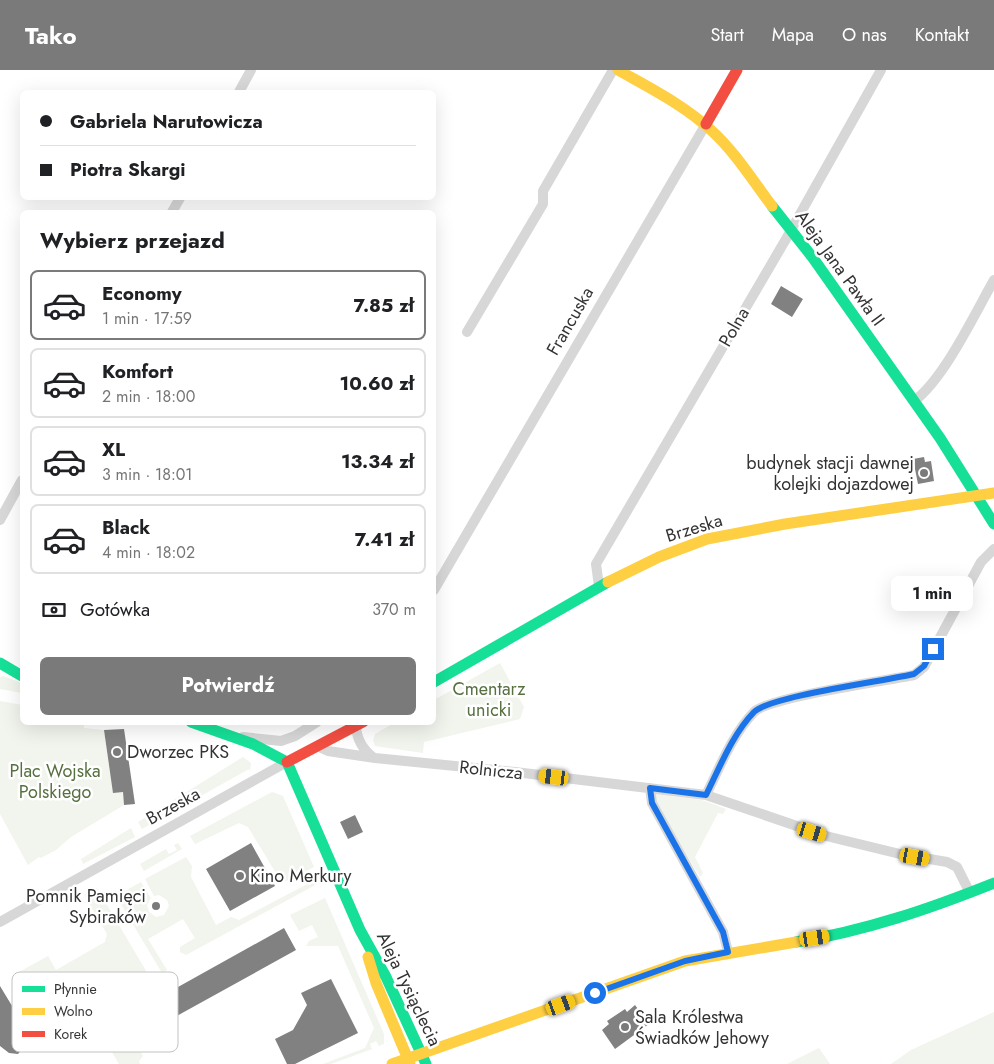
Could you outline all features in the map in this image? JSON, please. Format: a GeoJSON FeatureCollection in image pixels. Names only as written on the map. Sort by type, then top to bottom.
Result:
{"type":"FeatureCollection","features":[{"type":"Feature","properties":{"kind":"street"},"geometry":{"type":"LineString","coordinates":[[240,90],[251,70]]}},
{"type":"Feature","properties":{"kind":"street"},"geometry":{"type":"LineString","coordinates":[[467,332],[543,204],[543,191],[613,70]]}},
{"type":"Feature","properties":{"kind":"street","name":"Aleja Jana Pawła II"},"geometry":{"type":"LineString","coordinates":[[618,70],[706,124],[791,228],[914,401],[978,496],[994,524]]}},
{"type":"Feature","properties":{"kind":"street","name":"Francuska"},"geometry":{"type":"LineString","coordinates":[[436,587],[737,70]]}},
{"type":"Feature","properties":{"kind":"street","name":"Polna"},"geometry":{"type":"LineString","coordinates":[[599,586],[596,564],[881,70]]}},
{"type":"Feature","properties":{"kind":"street"},"geometry":{"type":"LineString","coordinates":[[914,401],[926,392],[941,371],[994,280]]}},
{"type":"Feature","properties":{"kind":"street"},"geometry":{"type":"LineString","coordinates":[[0,520],[20,484]]}},
{"type":"Feature","properties":{"kind":"street","name":"Brzeska"},"geometry":{"type":"LineString","coordinates":[[436,681],[599,586],[659,557],[707,539],[785,524],[994,493]]}},
{"type":"Feature","properties":{"kind":"street"},"geometry":{"type":"LineString","coordinates":[[706,795],[737,734],[756,711],[771,703],[914,674],[924,666],[981,562],[994,549]]}},
{"type":"Feature","properties":{"kind":"street"},"geometry":{"type":"LineString","coordinates":[[1,665],[20,675]]}},
{"type":"Feature","properties":{"kind":"street"},"geometry":{"type":"LineString","coordinates":[[201,725],[238,736],[288,762]]}},
{"type":"Feature","properties":{"kind":"street"},"geometry":{"type":"LineString","coordinates":[[238,736],[281,740],[295,736],[312,725]]}},
{"type":"Feature","properties":{"kind":"street","name":"Brzeska"},"geometry":{"type":"LineString","coordinates":[[0,922],[357,725]]}},
{"type":"Feature","properties":{"kind":"street"},"geometry":{"type":"LineString","coordinates":[[359,725],[357,736],[367,753],[375,758]]}},
{"type":"Feature","properties":{"kind":"street","name":"Rolnicza"},"geometry":{"type":"LineString","coordinates":[[319,747],[328,752],[375,758],[706,795],[826,836],[900,854],[947,862],[957,867],[970,893]]}},
{"type":"Feature","properties":{"kind":"street","name":"Aleja Tysiąclecia"},"geometry":{"type":"LineString","coordinates":[[288,762],[360,930],[386,977],[424,1059]]}},
{"type":"Feature","properties":{"kind":"street"},"geometry":{"type":"LineString","coordinates":[[650,788],[652,803],[723,932],[728,952]]}},
{"type":"Feature","properties":{"kind":"street"},"geometry":{"type":"LineString","coordinates":[[392,1064],[424,1059],[685,961],[850,932],[917,913],[994,883]]}},
{"type":"Feature","properties":{"kind":"street","name":"Aleja Tysiąclecia"},"geometry":{"type":"LineString","coordinates":[[360,930],[376,983],[408,1061]]}},
{"type":"Feature","properties":{"kind":"green space","name":"Cmentarz unicki"},"geometry":{"type":"Polygon","coordinates":[[[500,663],[524,707],[520,719],[424,742],[423,753],[375,746],[373,740],[375,734],[391,725],[436,725],[436,699],[500,663]]]}},
{"type":"Feature","properties":{"kind":"green space"},"geometry":{"type":"Polygon","coordinates":[[[3,676],[20,682],[20,693],[0,689],[0,677],[3,676]]]}},
{"type":"Feature","properties":{"kind":"green space","name":"Plac Wojska Polskiego"},"geometry":{"type":"Polygon","coordinates":[[[0,701],[20,705],[20,725],[84,725],[84,728],[104,730],[110,773],[122,784],[124,805],[71,837],[56,850],[41,858],[39,857],[28,865],[0,814],[0,701]]]}},
{"type":"Feature","properties":{"kind":"green space"},"geometry":{"type":"Polygon","coordinates":[[[243,757],[251,763],[250,771],[249,769],[142,829],[138,822],[243,757]]]}},
{"type":"Feature","properties":{"kind":"green space"},"geometry":{"type":"Polygon","coordinates":[[[272,792],[283,796],[314,867],[282,883],[248,827],[239,823],[195,844],[190,836],[272,792]]]}},
{"type":"Feature","properties":{"kind":"green space"},"geometry":{"type":"Polygon","coordinates":[[[655,794],[702,800],[726,809],[723,814],[718,813],[695,857],[703,873],[700,877],[657,807],[655,794]]]}},
{"type":"Feature","properties":{"kind":"green space"},"geometry":{"type":"Polygon","coordinates":[[[131,828],[135,837],[83,864],[81,859],[131,828]]]}},
{"type":"Feature","properties":{"kind":"green space"},"geometry":{"type":"Polygon","coordinates":[[[178,843],[182,849],[144,871],[140,864],[166,849],[169,854],[177,850],[174,845],[178,843]]]}},
{"type":"Feature","properties":{"kind":"green space"},"geometry":{"type":"Polygon","coordinates":[[[186,857],[192,866],[191,877],[216,925],[231,917],[239,920],[317,879],[319,883],[186,955],[180,952],[180,947],[195,938],[183,919],[148,939],[167,970],[161,972],[116,896],[141,882],[151,898],[147,905],[149,912],[156,917],[164,915],[169,906],[167,900],[159,895],[154,896],[145,879],[186,857]]]}},
{"type":"Feature","properties":{"kind":"green space"},"geometry":{"type":"Polygon","coordinates":[[[97,888],[147,972],[19,972],[48,956],[56,970],[105,942],[107,934],[84,895],[97,888]]]}},
{"type":"Feature","properties":{"kind":"green space"},"geometry":{"type":"Polygon","coordinates":[[[325,898],[384,1034],[384,1044],[379,1046],[376,1041],[370,1044],[372,1049],[331,1064],[323,1064],[365,1048],[374,1028],[338,946],[306,946],[309,941],[318,937],[312,925],[299,931],[290,915],[325,898]]]}},
{"type":"Feature","properties":{"kind":"green space"},"geometry":{"type":"Polygon","coordinates":[[[994,1012],[994,1064],[891,1064],[911,1050],[994,1012]]]}},
{"type":"Feature","properties":{"kind":"green space"},"geometry":{"type":"Polygon","coordinates":[[[819,1048],[830,1064],[787,1064],[819,1048]]]}},
{"type":"Feature","properties":{"kind":"green space"},"geometry":{"type":"Polygon","coordinates":[[[112,1052],[141,1052],[143,1056],[139,1061],[140,1064],[119,1064],[112,1052]]]}},
{"type":"Feature","properties":{"kind":"building"},"geometry":{"type":"Polygon","coordinates":[[[781,286],[803,299],[792,317],[771,304],[781,286]]]}},
{"type":"Feature","properties":{"kind":"building","name":"budynek stacji dawnej kolejki dojazdowej"},"geometry":{"type":"Polygon","coordinates":[[[924,457],[925,462],[931,461],[934,481],[918,484],[913,459],[924,457]]]}},
{"type":"Feature","properties":{"kind":"building","name":"Dworzec PKS"},"geometry":{"type":"Polygon","coordinates":[[[124,729],[135,804],[124,805],[123,792],[113,793],[104,730],[124,729]]]}},
{"type":"Feature","properties":{"kind":"building"},"geometry":{"type":"Polygon","coordinates":[[[355,815],[363,832],[348,839],[340,822],[355,815]]]}},
{"type":"Feature","properties":{"kind":"building","name":"Kino Merkury"},"geometry":{"type":"Polygon","coordinates":[[[251,843],[275,886],[230,911],[206,869],[251,843]]]}},
{"type":"Feature","properties":{"kind":"building"},"geometry":{"type":"Polygon","coordinates":[[[284,928],[296,950],[178,1015],[178,987],[284,928]]]}},
{"type":"Feature","properties":{"kind":"building"},"geometry":{"type":"Polygon","coordinates":[[[331,979],[358,1033],[295,1064],[287,1064],[275,1039],[293,1030],[307,1005],[301,993],[331,979]]]}},
{"type":"Feature","properties":{"kind":"building"},"geometry":{"type":"Polygon","coordinates":[[[0,986],[12,1006],[12,1052],[20,1052],[18,1054],[9,1053],[0,1046],[0,986]]]}},
{"type":"Feature","properties":{"kind":"building","name":"Sala Królestwa Świadków Jehowy"},"geometry":{"type":"Polygon","coordinates":[[[635,1005],[649,1024],[615,1049],[602,1030],[609,1024],[607,1021],[625,1009],[627,1012],[635,1005]]]}},
{"type":"Feature","properties":{"kind":"traffic: fast"},"geometry":{"type":"LineString","coordinates":[[772,206],[813,258],[940,438],[994,524]]}},
{"type":"Feature","properties":{"kind":"traffic: fast"},"geometry":{"type":"LineString","coordinates":[[436,681],[608,582]]}},
{"type":"Feature","properties":{"kind":"traffic: fast"},"geometry":{"type":"LineString","coordinates":[[0,663],[20,675]]}},
{"type":"Feature","properties":{"kind":"traffic: fast"},"geometry":{"type":"LineString","coordinates":[[199,725],[253,744],[287,762]]}},
{"type":"Feature","properties":{"kind":"traffic: fast"},"geometry":{"type":"LineString","coordinates":[[287,762],[360,930],[386,977],[426,1064]]}},
{"type":"Feature","properties":{"kind":"traffic: fast"},"geometry":{"type":"LineString","coordinates":[[796,942],[847,932],[896,918],[994,883]]}},
{"type":"Feature","properties":{"kind":"traffic: slow"},"geometry":{"type":"LineString","coordinates":[[618,70],[678,105],[712,131],[736,157],[772,206]]}},
{"type":"Feature","properties":{"kind":"traffic: slow"},"geometry":{"type":"LineString","coordinates":[[608,582],[659,557],[707,539],[785,524],[994,493]]}},
{"type":"Feature","properties":{"kind":"traffic: slow"},"geometry":{"type":"LineString","coordinates":[[392,1064],[685,961],[796,942]]}},
{"type":"Feature","properties":{"kind":"traffic: slow"},"geometry":{"type":"LineString","coordinates":[[368,957],[376,983],[410,1064]]}},
{"type":"Feature","properties":{"kind":"traffic: jam"},"geometry":{"type":"LineString","coordinates":[[706,124],[737,70]]}},
{"type":"Feature","properties":{"kind":"traffic: jam"},"geometry":{"type":"LineString","coordinates":[[287,762],[357,725]]}},
{"type":"Feature","properties":{"kind":"place","name":"budynek stacji dawnej kolejki dojazdowej"},"geometry":{"type":"Point","coordinates":[924,473]}},
{"type":"Feature","properties":{"kind":"place","name":"Dworzec PKS"},"geometry":{"type":"Point","coordinates":[117,752]}},
{"type":"Feature","properties":{"kind":"place","name":"Kino Merkury"},"geometry":{"type":"Point","coordinates":[240,876]}},
{"type":"Feature","properties":{"kind":"place","name":"Pomnik Pamięci Sybiraków"},"geometry":{"type":"Point","coordinates":[156,906]}},
{"type":"Feature","properties":{"kind":"place","name":"Sala Królestwa Świadków Jehowy"},"geometry":{"type":"Point","coordinates":[625,1027]}},
{"type":"Feature","properties":{"kind":"route"},"geometry":{"type":"LineString","coordinates":[[595,993],[685,961],[728,952],[723,932],[652,803],[650,788],[706,795],[737,734],[756,711],[771,703],[914,674],[924,666],[933,649]]}}]}
